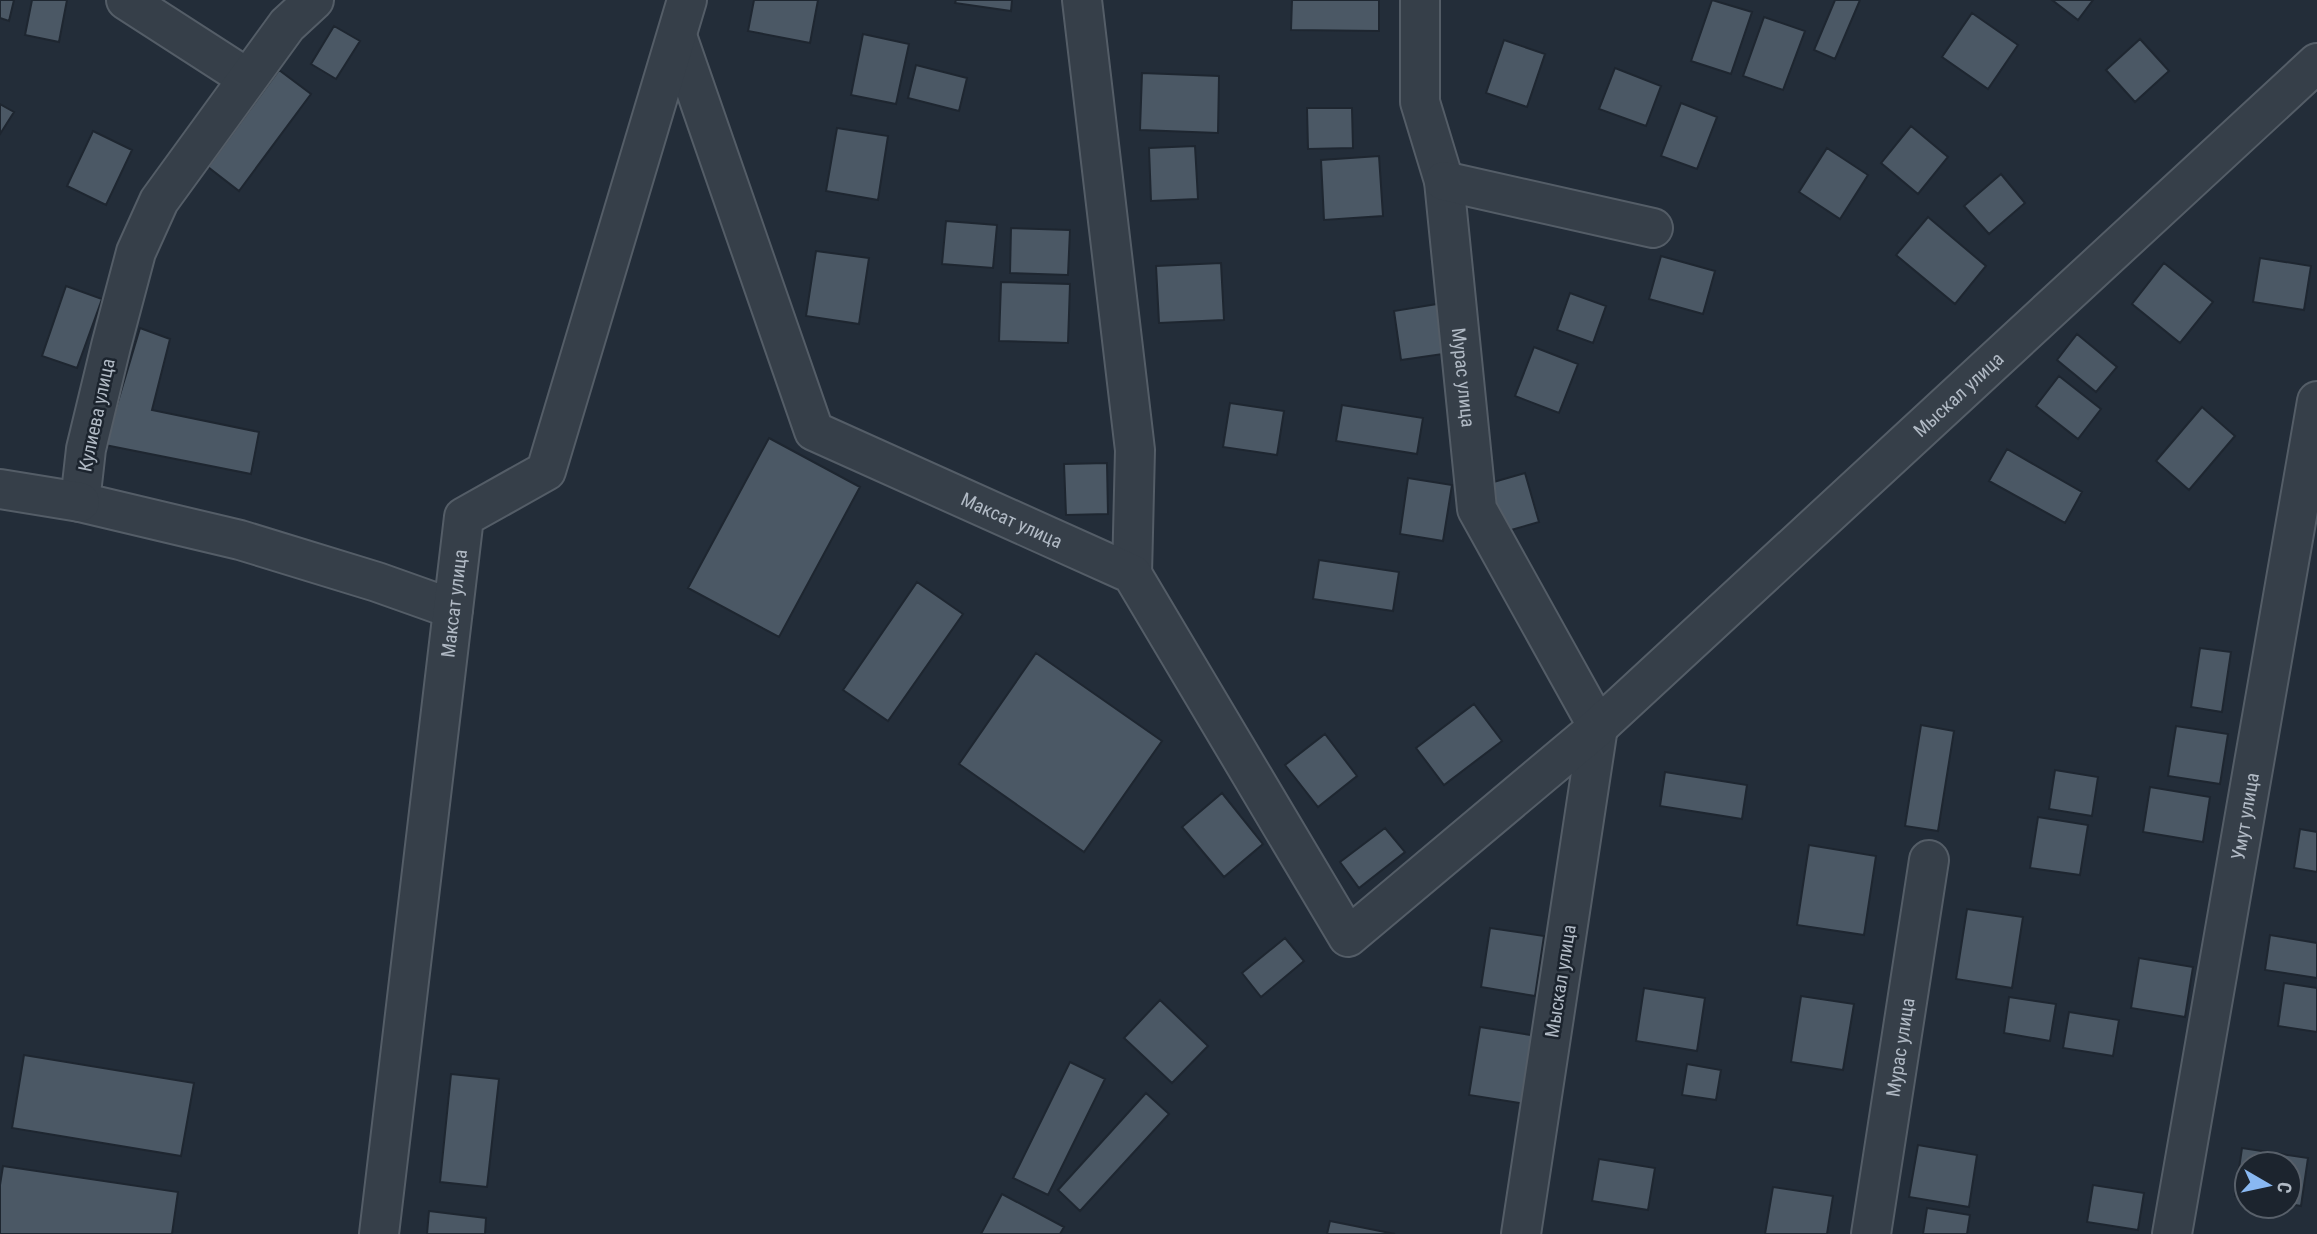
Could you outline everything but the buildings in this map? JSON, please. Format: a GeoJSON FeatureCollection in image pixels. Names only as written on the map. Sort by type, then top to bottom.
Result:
{"type":"FeatureCollection","features":[{"type":"Feature","properties":{"kind":"street"},"geometry":{"type":"LineString","coordinates":[[127,0],[247,78]]}},
{"type":"Feature","properties":{"kind":"street","name":"Кулиева улица"},"geometry":{"type":"LineString","coordinates":[[80,502],[86,449],[136,253],[159,201],[286,25],[314,0]]}},
{"type":"Feature","properties":{"kind":"street","name":"Максат улица"},"geometry":{"type":"LineString","coordinates":[[379,1234],[464,517],[546,471],[687,0]]}},
{"type":"Feature","properties":{"kind":"street"},"geometry":{"type":"LineString","coordinates":[[1082,0],[1135,450],[1132,575]]}},
{"type":"Feature","properties":{"kind":"street","name":"Мурас улица"},"geometry":{"type":"LineString","coordinates":[[1420,0],[1420,102],[1444,181],[1477,509],[1598,727]]}},
{"type":"Feature","properties":{"kind":"street","name":"Максат улица"},"geometry":{"type":"LineString","coordinates":[[677,36],[814,431],[1132,575]]}},
{"type":"Feature","properties":{"kind":"street","name":"Мыскал улица"},"geometry":{"type":"LineString","coordinates":[[1132,575],[1348,937],[1598,727],[2317,63]]}},
{"type":"Feature","properties":{"kind":"street"},"geometry":{"type":"LineString","coordinates":[[1444,181],[1653,228]]}},
{"type":"Feature","properties":{"kind":"street","name":"Умут улица"},"geometry":{"type":"LineString","coordinates":[[2172,1234],[2317,401]]}},
{"type":"Feature","properties":{"kind":"street"},"geometry":{"type":"LineString","coordinates":[[0,489],[80,502],[240,540],[377,582],[453,609]]}},
{"type":"Feature","properties":{"kind":"street","name":"Мыскал улица"},"geometry":{"type":"LineString","coordinates":[[1521,1234],[1598,727]]}},
{"type":"Feature","properties":{"kind":"street","name":"Мурас улица"},"geometry":{"type":"LineString","coordinates":[[1871,1234],[1929,860]]}}]}
